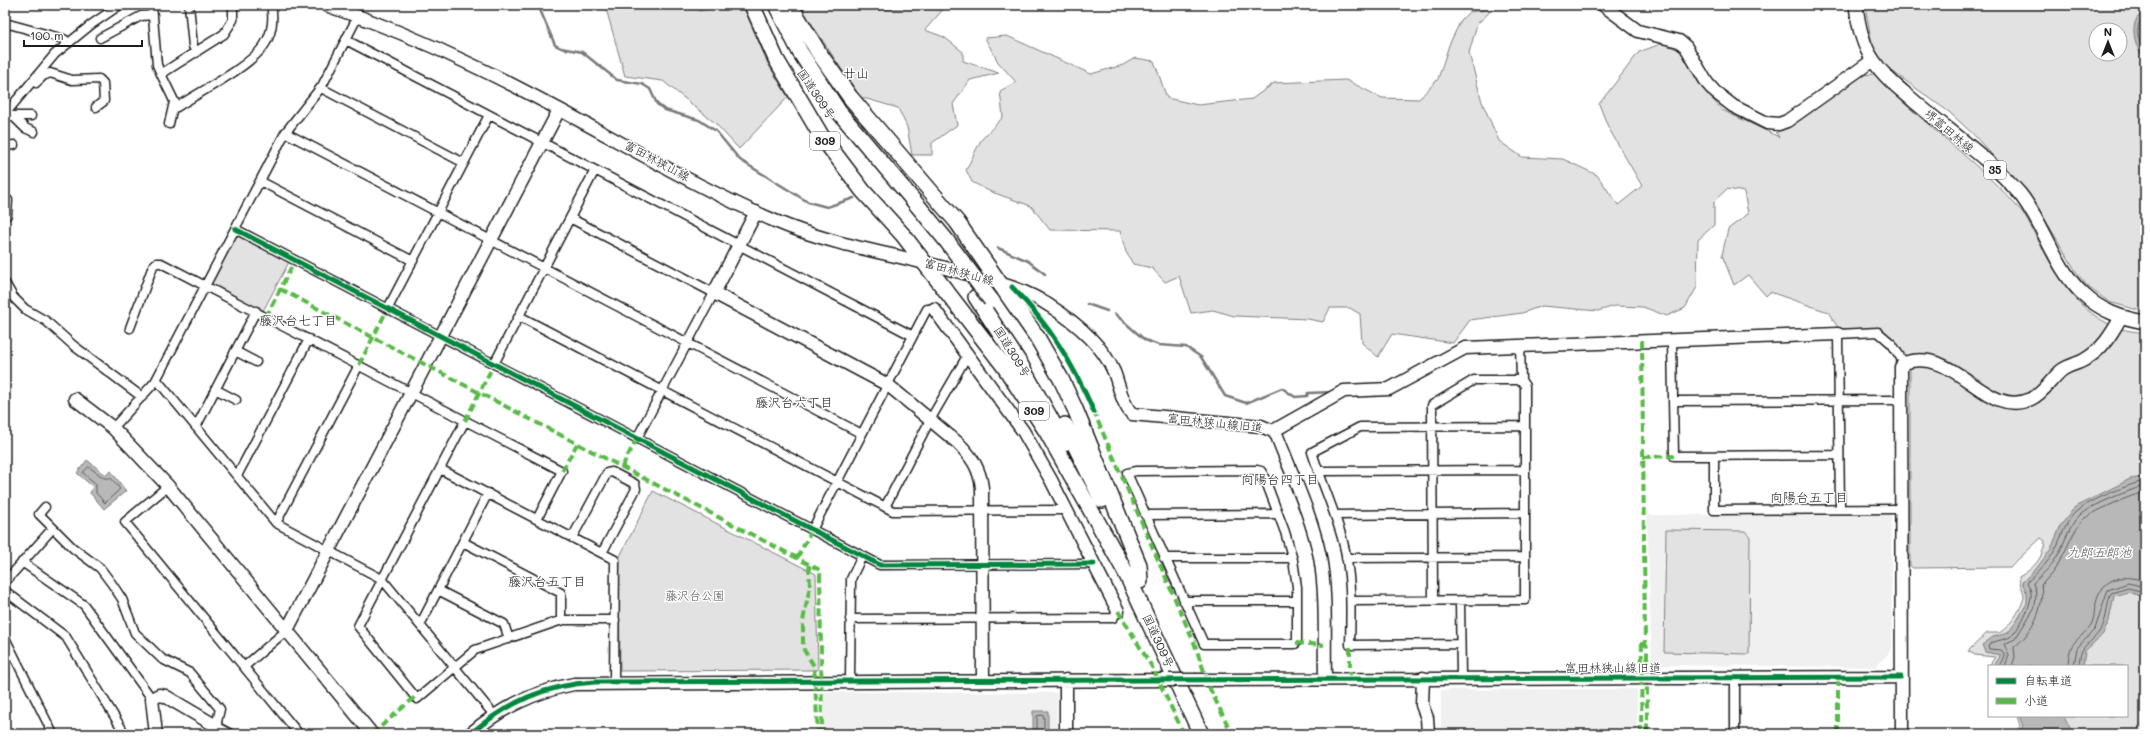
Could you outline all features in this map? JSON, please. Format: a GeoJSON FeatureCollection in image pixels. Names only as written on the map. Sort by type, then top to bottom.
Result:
{"type":"FeatureCollection","features":[{"type":"Feature","properties":{"kind":"highway","name":"309"},"geometry":{"type":"LineString","coordinates":[[752,5],[776,59],[822,137],[863,191],[903,235],[1004,366],[1034,412],[1126,573]]}},
{"type":"Feature","properties":{"kind":"highway","name":"国道309号"},"geometry":{"type":"LineString","coordinates":[[765,5],[785,45],[824,107],[867,162],[946,240],[991,300],[1036,371],[1063,420],[1212,734]]}},
{"type":"Feature","properties":{"kind":"highway","name":"国道309号"},"geometry":{"type":"LineString","coordinates":[[776,5],[797,46],[823,90],[912,206],[976,297],[1020,364],[1050,415],[1201,734]]}},
{"type":"Feature","properties":{"kind":"highway","name":"309"},"geometry":{"type":"LineString","coordinates":[[790,5],[818,52],[850,97],[957,222],[1037,337],[1061,379],[1139,565],[1140,581]]}},
{"type":"Feature","properties":{"kind":"main road","name":"堺富田林線"},"geometry":{"type":"LineString","coordinates":[[1856,5],[1860,31],[1873,60],[1895,85],[2007,181],[2028,206],[2071,280],[2094,303],[2121,317],[2145,322]]}},
{"type":"Feature","properties":{"kind":"street"},"geometry":{"type":"LineString","coordinates":[[8,116],[26,87],[55,54],[120,5]]}},
{"type":"Feature","properties":{"kind":"street"},"geometry":{"type":"LineString","coordinates":[[154,5],[158,65],[176,107],[250,60],[263,47],[270,34],[272,20],[271,5]]}},
{"type":"Feature","properties":{"kind":"street"},"geometry":{"type":"LineString","coordinates":[[189,5],[193,46],[196,53]]}},
{"type":"Feature","properties":{"kind":"street"},"geometry":{"type":"LineString","coordinates":[[161,74],[196,53],[229,29],[233,20],[233,5]]}},
{"type":"Feature","properties":{"kind":"street","name":"富田林狭山線"},"geometry":{"type":"LineString","coordinates":[[326,5],[388,27],[473,65],[756,212],[816,237],[861,249],[923,262],[1000,283]]}},
{"type":"Feature","properties":{"kind":"street"},"geometry":{"type":"LineString","coordinates":[[1604,5],[1638,31],[1679,41],[1686,47],[1707,83],[1715,92],[1739,110],[1771,124],[1779,124],[1787,121],[1873,60]]}},
{"type":"Feature","properties":{"kind":"street"},"geometry":{"type":"LineString","coordinates":[[100,38],[142,16],[154,15]]}},
{"type":"Feature","properties":{"kind":"street"},"geometry":{"type":"LineString","coordinates":[[113,428],[157,380],[286,133],[321,88],[358,16]]}},
{"type":"Feature","properties":{"kind":"street"},"geometry":{"type":"LineString","coordinates":[[5,23],[64,38],[69,43]]}},
{"type":"Feature","properties":{"kind":"street"},"geometry":{"type":"LineString","coordinates":[[346,40],[913,336]]}},
{"type":"Feature","properties":{"kind":"street"},"geometry":{"type":"LineString","coordinates":[[26,87],[28,89],[43,76],[50,73],[72,80],[99,79],[103,83],[104,101],[96,107]]}},
{"type":"Feature","properties":{"kind":"street"},"geometry":{"type":"LineString","coordinates":[[321,88],[464,163]]}},
{"type":"Feature","properties":{"kind":"street"},"geometry":{"type":"LineString","coordinates":[[169,124],[174,102]]}},
{"type":"Feature","properties":{"kind":"street"},"geometry":{"type":"LineString","coordinates":[[245,666],[287,630],[559,110]]}},
{"type":"Feature","properties":{"kind":"street"},"geometry":{"type":"LineString","coordinates":[[388,308],[489,115]]}},
{"type":"Feature","properties":{"kind":"street"},"geometry":{"type":"LineString","coordinates":[[8,116],[31,116]]}},
{"type":"Feature","properties":{"kind":"street"},"geometry":{"type":"LineString","coordinates":[[8,116],[25,128],[34,132]]}},
{"type":"Feature","properties":{"kind":"street"},"geometry":{"type":"LineString","coordinates":[[286,133],[862,434]]}},
{"type":"Feature","properties":{"kind":"street"},"geometry":{"type":"LineString","coordinates":[[5,146],[14,144]]}},
{"type":"Feature","properties":{"kind":"street"},"geometry":{"type":"LineString","coordinates":[[494,364],[595,170]]}},
{"type":"Feature","properties":{"kind":"street"},"geometry":{"type":"LineString","coordinates":[[260,181],[413,261]]}},
{"type":"Feature","properties":{"kind":"street"},"geometry":{"type":"LineString","coordinates":[[5,198],[8,200],[7,215]]}},
{"type":"Feature","properties":{"kind":"street"},"geometry":{"type":"LineString","coordinates":[[637,438],[756,212]]}},
{"type":"Feature","properties":{"kind":"street"},"geometry":{"type":"LineString","coordinates":[[570,218],[888,385],[963,448],[977,466],[981,478],[983,681]]}},
{"type":"Feature","properties":{"kind":"street"},"geometry":{"type":"LineString","coordinates":[[236,229],[880,565],[1094,564]]}},
{"type":"Feature","properties":{"kind":"street"},"geometry":{"type":"LineString","coordinates":[[130,328],[153,266],[156,263],[161,263],[562,471],[537,519]]}},
{"type":"Feature","properties":{"kind":"street"},"geometry":{"type":"LineString","coordinates":[[5,283],[13,297],[25,309],[46,321],[74,346],[142,397]]}},
{"type":"Feature","properties":{"kind":"street","name":"富田林狭山線旧道"},"geometry":{"type":"LineString","coordinates":[[1000,283],[1047,304],[1093,341],[1109,363],[1127,408],[1132,414],[1261,426],[1273,431],[1277,436],[1310,524],[1320,556],[1324,587],[1325,679],[1901,677]]}},
{"type":"Feature","properties":{"kind":"street"},"geometry":{"type":"LineString","coordinates":[[812,530],[927,309],[934,309],[967,356],[1020,425],[1039,458],[1118,611],[1113,618],[850,619]]}},
{"type":"Feature","properties":{"kind":"street"},"geometry":{"type":"LineString","coordinates":[[196,427],[256,311]]}},
{"type":"Feature","properties":{"kind":"street"},"geometry":{"type":"LineString","coordinates":[[519,316],[893,511],[1066,510]]}},
{"type":"Feature","properties":{"kind":"street"},"geometry":{"type":"LineString","coordinates":[[1904,363],[1918,360],[1937,362],[1954,370],[1993,397],[2013,403],[2022,402],[2036,396],[2063,369],[2082,361],[2097,352],[2112,334],[2121,317]]}},
{"type":"Feature","properties":{"kind":"street"},"geometry":{"type":"LineString","coordinates":[[1273,431],[1344,391],[1389,389],[1465,348],[1878,332],[1892,344],[1904,363]]}},
{"type":"Feature","properties":{"kind":"street"},"geometry":{"type":"LineString","coordinates":[[1838,334],[1840,509]]}},
{"type":"Feature","properties":{"kind":"street"},"geometry":{"type":"LineString","coordinates":[[237,476],[309,339]]}},
{"type":"Feature","properties":{"kind":"street"},"geometry":{"type":"LineString","coordinates":[[1672,339],[1674,456],[1839,455]]}},
{"type":"Feature","properties":{"kind":"street"},"geometry":{"type":"LineString","coordinates":[[1351,601],[1526,600],[1525,386],[1521,380],[1520,345]]}},
{"type":"Feature","properties":{"kind":"street"},"geometry":{"type":"LineString","coordinates":[[235,351],[256,362]]}},
{"type":"Feature","properties":{"kind":"street"},"geometry":{"type":"LineString","coordinates":[[885,507],[930,420],[967,356]]}},
{"type":"Feature","properties":{"kind":"street"},"geometry":{"type":"LineString","coordinates":[[1902,734],[1900,372],[1904,363]]}},
{"type":"Feature","properties":{"kind":"street"},"geometry":{"type":"LineString","coordinates":[[276,523],[358,365]]}},
{"type":"Feature","properties":{"kind":"street"},"geometry":{"type":"LineString","coordinates":[[157,380],[276,523],[382,579],[494,715]]}},
{"type":"Feature","properties":{"kind":"street"},"geometry":{"type":"LineString","coordinates":[[1433,601],[1432,405],[1474,380],[1521,380]]}},
{"type":"Feature","properties":{"kind":"street"},"geometry":{"type":"LineString","coordinates":[[216,389],[236,400]]}},
{"type":"Feature","properties":{"kind":"street"},"geometry":{"type":"LineString","coordinates":[[75,399],[113,428],[168,486],[372,734]]}},
{"type":"Feature","properties":{"kind":"street"},"geometry":{"type":"LineString","coordinates":[[1674,401],[1900,400]]}},
{"type":"Feature","properties":{"kind":"street"},"geometry":{"type":"LineString","coordinates":[[464,421],[358,626],[417,699],[475,650],[561,621],[615,620]]}},
{"type":"Feature","properties":{"kind":"street"},"geometry":{"type":"LineString","coordinates":[[1460,644],[1350,645],[1351,601],[1346,558],[1334,515],[1312,452],[1360,427],[1524,426]]}},
{"type":"Feature","properties":{"kind":"street"},"geometry":{"type":"LineString","coordinates":[[1714,456],[1714,510],[1901,509]]}},
{"type":"Feature","properties":{"kind":"street"},"geometry":{"type":"LineString","coordinates":[[440,468],[615,560],[614,682]]}},
{"type":"Feature","properties":{"kind":"street"},"geometry":{"type":"LineString","coordinates":[[1318,471],[1525,470]]}},
{"type":"Feature","properties":{"kind":"street"},"geometry":{"type":"LineString","coordinates":[[1261,471],[1278,514],[1292,558],[1297,601],[1298,639],[1295,644],[1207,645],[1202,642],[1145,514],[1128,479],[1129,472],[1261,471]]}},
{"type":"Feature","properties":{"kind":"street"},"geometry":{"type":"LineString","coordinates":[[572,538],[607,473],[612,472],[635,484],[636,488],[602,553]]}},
{"type":"Feature","properties":{"kind":"street"},"geometry":{"type":"LineString","coordinates":[[168,486],[125,522],[245,666],[297,733]]}},
{"type":"Feature","properties":{"kind":"street"},"geometry":{"type":"LineString","coordinates":[[420,625],[488,494]]}},
{"type":"Feature","properties":{"kind":"street"},"geometry":{"type":"LineString","coordinates":[[45,508],[39,514],[73,548],[94,563],[112,584],[122,599],[135,633],[162,659],[190,673],[218,706],[220,717],[216,726]]}},
{"type":"Feature","properties":{"kind":"street"},"geometry":{"type":"LineString","coordinates":[[1334,515],[1525,513]]}},
{"type":"Feature","properties":{"kind":"street"},"geometry":{"type":"LineString","coordinates":[[1145,514],[1278,514]]}},
{"type":"Feature","properties":{"kind":"street"},"geometry":{"type":"LineString","coordinates":[[5,582],[53,528]]}},
{"type":"Feature","properties":{"kind":"street"},"geometry":{"type":"LineString","coordinates":[[463,542],[561,593],[561,621]]}},
{"type":"Feature","properties":{"kind":"street"},"geometry":{"type":"LineString","coordinates":[[850,681],[851,579],[862,556]]}},
{"type":"Feature","properties":{"kind":"street"},"geometry":{"type":"LineString","coordinates":[[1346,558],[1525,557]]}},
{"type":"Feature","properties":{"kind":"street"},"geometry":{"type":"LineString","coordinates":[[1164,558],[1292,558]]}},
{"type":"Feature","properties":{"kind":"street"},"geometry":{"type":"LineString","coordinates":[[22,562],[84,605],[152,699],[156,734]]}},
{"type":"Feature","properties":{"kind":"street"},"geometry":{"type":"LineString","coordinates":[[438,590],[504,624],[509,639]]}},
{"type":"Feature","properties":{"kind":"street"},"geometry":{"type":"LineString","coordinates":[[6,592],[66,637],[125,734]]}},
{"type":"Feature","properties":{"kind":"street"},"geometry":{"type":"LineString","coordinates":[[1184,601],[1297,601]]}},
{"type":"Feature","properties":{"kind":"street"},"geometry":{"type":"LineString","coordinates":[[1460,601],[1461,678]]}},
{"type":"Feature","properties":{"kind":"street"},"geometry":{"type":"LineString","coordinates":[[5,638],[53,734]]}},
{"type":"Feature","properties":{"kind":"street"},"geometry":{"type":"LineString","coordinates":[[1735,677],[1735,734]]}},
{"type":"Feature","properties":{"kind":"street"},"geometry":{"type":"LineString","coordinates":[[1423,678],[1422,705],[1427,718],[1428,734]]}},
{"type":"Feature","properties":{"kind":"street"},"geometry":{"type":"LineString","coordinates":[[470,734],[494,715],[518,701],[552,688],[574,684],[614,682],[1325,679]]}},
{"type":"Feature","properties":{"kind":"street"},"geometry":{"type":"LineString","coordinates":[[1066,680],[1066,734]]}},
{"type":"Feature","properties":{"kind":"street"},"geometry":{"type":"LineString","coordinates":[[152,699],[159,695],[165,696],[231,734]]}},
{"type":"Feature","properties":{"kind":"shaded area"},"geometry":{"type":"Polygon","coordinates":[[[1891,514],[1892,650],[1875,667],[1652,665],[1647,515],[1891,514]]]}},
{"type":"Feature","properties":{"kind":"shaded area"},"geometry":{"type":"Polygon","coordinates":[[[1637,689],[1637,734],[1441,734],[1441,690],[1637,689]]]}},
{"type":"Feature","properties":{"kind":"shaded area"},"geometry":{"type":"Polygon","coordinates":[[[823,692],[1057,693],[1057,734],[824,734],[823,692]]]}},
{"type":"Feature","properties":{"kind":"green space"},"geometry":{"type":"Polygon","coordinates":[[[605,5],[694,5],[699,11],[722,5],[743,5],[768,64],[788,97],[739,149],[715,123],[663,81],[625,76],[605,5]]]}},
{"type":"Feature","properties":{"kind":"green space"},"geometry":{"type":"Polygon","coordinates":[[[799,5],[855,5],[866,10],[946,6],[925,30],[944,37],[963,52],[963,61],[999,73],[970,80],[953,104],[957,125],[932,143],[932,155],[912,155],[907,127],[898,108],[860,97],[799,5]]]}},
{"type":"Feature","properties":{"kind":"green space"},"geometry":{"type":"Polygon","coordinates":[[[1865,5],[2145,5],[2145,312],[2109,302],[2088,287],[2077,273],[2034,201],[1972,133],[1949,112],[1885,66],[1872,44],[1865,5]]]}},
{"type":"Feature","properties":{"kind":"green space"},"geometry":{"type":"Polygon","coordinates":[[[1493,9],[1477,24],[1469,53],[1482,102],[1499,141],[1522,157],[1563,159],[1597,175],[1618,205],[1642,186],[1608,127],[1599,104],[1639,52],[1663,43],[1681,51],[1698,82],[1722,110],[1779,137],[1776,133],[1862,75],[1875,74],[1911,110],[1988,176],[2023,213],[2048,259],[2068,289],[2079,302],[2092,314],[2111,325],[2125,330],[2145,333],[2145,734],[2015,734],[2020,726],[2017,717],[2128,717],[2128,665],[1990,665],[1995,657],[1975,655],[1968,651],[1987,633],[1999,633],[2015,616],[2022,605],[2024,595],[2019,577],[2029,570],[2040,558],[2045,541],[2041,538],[2010,567],[1913,568],[1910,566],[1910,370],[1908,363],[1895,342],[1880,328],[1839,329],[1828,312],[1770,292],[1766,296],[1748,275],[1734,285],[1722,255],[1728,229],[1748,214],[1744,192],[1727,189],[1714,201],[1714,225],[1698,240],[1697,287],[1685,308],[1667,316],[1643,307],[1615,306],[1598,311],[1542,306],[1522,313],[1470,320],[1453,343],[1392,334],[1378,357],[1362,343],[1360,314],[1350,308],[1330,308],[1323,322],[1308,319],[1234,316],[1213,310],[1191,313],[1179,276],[1165,282],[1152,268],[1133,264],[1126,252],[1120,231],[1050,230],[1031,206],[989,191],[972,182],[966,170],[981,140],[1003,117],[1000,91],[1016,82],[998,62],[985,38],[1007,36],[1091,74],[1123,65],[1135,58],[1154,61],[1167,98],[1198,105],[1252,99],[1274,83],[1346,80],[1382,98],[1419,99],[1438,79],[1449,45],[1461,20],[1469,12],[1493,9]]]}},
{"type":"Feature","properties":{"kind":"green space"},"geometry":{"type":"Polygon","coordinates":[[[237,235],[289,262],[263,311],[211,284],[237,235]]]}},
{"type":"Feature","properties":{"kind":"green space","name":"藤沢台公園"},"geometry":{"type":"Polygon","coordinates":[[[653,491],[816,574],[818,670],[620,671],[619,558],[653,491]]]}},
{"type":"Feature","properties":{"kind":"green space"},"geometry":{"type":"Polygon","coordinates":[[[1666,530],[1745,531],[1750,537],[1749,654],[1664,652],[1666,530]]]}},
{"type":"Feature","properties":{"kind":"water"},"geometry":{"type":"Polygon","coordinates":[[[2145,12],[2145,60],[2138,49],[2134,28],[2139,16],[2145,12]]]}},
{"type":"Feature","properties":{"kind":"water"},"geometry":{"type":"Polygon","coordinates":[[[87,460],[106,475],[111,471],[126,491],[104,509],[90,493],[93,487],[77,473],[87,460]]]}},
{"type":"Feature","properties":{"kind":"water","name":"九郎五郎池"},"geometry":{"type":"Polygon","coordinates":[[[2145,477],[2145,597],[2128,592],[2114,596],[2109,621],[2103,634],[2085,651],[2083,665],[1995,665],[2001,655],[1985,652],[1982,645],[1993,637],[2008,633],[2018,619],[2027,603],[2027,594],[2022,582],[2036,569],[2051,549],[2061,525],[2075,507],[2130,479],[2145,477]]]}},
{"type":"Feature","properties":{"kind":"water"},"geometry":{"type":"Polygon","coordinates":[[[1033,711],[1048,711],[1048,734],[1033,734],[1033,711]]]}},
{"type":"Feature","properties":{"kind":"water"},"geometry":{"type":"Polygon","coordinates":[[[2019,717],[2064,717],[2073,734],[2017,734],[2023,726],[2019,717]]]}},
{"type":"Feature","properties":{"kind":"waterway"},"geometry":{"type":"LineString","coordinates":[[538,5],[555,45],[561,48],[582,52],[617,80],[642,84],[650,89],[657,104],[665,110],[699,120],[716,131],[740,160],[808,202],[827,207],[854,198]]}},
{"type":"Feature","properties":{"kind":"waterway"},"geometry":{"type":"LineString","coordinates":[[998,248],[1028,261],[1045,274]]}},
{"type":"Feature","properties":{"kind":"waterway"},"geometry":{"type":"LineString","coordinates":[[1087,304],[1107,311]]}},
{"type":"Feature","properties":{"kind":"waterway"},"geometry":{"type":"LineString","coordinates":[[1115,314],[1145,340],[1159,345],[1186,347],[1201,357],[1225,396],[1246,403],[1282,388],[1295,397],[1307,396],[1308,393],[1333,392]]}},
{"type":"Feature","properties":{"kind":"marked path"},"geometry":{"type":"LineString","coordinates":[[266,317],[295,260]]}},
{"type":"Feature","properties":{"kind":"marked path"},"geometry":{"type":"LineString","coordinates":[[280,289],[820,570],[822,728],[820,734]]}},
{"type":"Feature","properties":{"kind":"marked path"},"geometry":{"type":"LineString","coordinates":[[359,365],[388,308]]}},
{"type":"Feature","properties":{"kind":"marked path"},"geometry":{"type":"LineString","coordinates":[[1642,340],[1647,734]]}},
{"type":"Feature","properties":{"kind":"marked path"},"geometry":{"type":"LineString","coordinates":[[465,421],[494,364]]}},
{"type":"Feature","properties":{"kind":"marked path"},"geometry":{"type":"LineString","coordinates":[[1093,410],[1195,645],[1210,689],[1232,734]]}},
{"type":"Feature","properties":{"kind":"marked path"},"geometry":{"type":"LineString","coordinates":[[622,467],[637,438]]}},
{"type":"Feature","properties":{"kind":"marked path"},"geometry":{"type":"LineString","coordinates":[[562,471],[577,444]]}},
{"type":"Feature","properties":{"kind":"marked path"},"geometry":{"type":"LineString","coordinates":[[1643,457],[1674,456]]}},
{"type":"Feature","properties":{"kind":"marked path"},"geometry":{"type":"LineString","coordinates":[[797,558],[812,530]]}},
{"type":"Feature","properties":{"kind":"marked path"},"geometry":{"type":"LineString","coordinates":[[809,565],[810,586],[803,621],[803,644],[804,650],[814,666],[818,734]]}},
{"type":"Feature","properties":{"kind":"marked path"},"geometry":{"type":"LineString","coordinates":[[1118,611],[1152,667],[1184,734]]}},
{"type":"Feature","properties":{"kind":"marked path"},"geometry":{"type":"LineString","coordinates":[[1641,734],[1642,638]]}},
{"type":"Feature","properties":{"kind":"marked path"},"geometry":{"type":"LineString","coordinates":[[1296,643],[1324,645]]}},
{"type":"Feature","properties":{"kind":"marked path"},"geometry":{"type":"LineString","coordinates":[[1350,645],[1350,679]]}},
{"type":"Feature","properties":{"kind":"marked path"},"geometry":{"type":"LineString","coordinates":[[1838,677],[1838,734]]}},
{"type":"Feature","properties":{"kind":"marked path"},"geometry":{"type":"LineString","coordinates":[[372,734],[415,697]]}},
{"type":"Feature","properties":{"kind":"cycle path"},"geometry":{"type":"LineString","coordinates":[[235,229],[880,565],[1094,564]]}},
{"type":"Feature","properties":{"kind":"cycle path"},"geometry":{"type":"LineString","coordinates":[[1012,287],[1038,316],[1069,361],[1094,412]]}},
{"type":"Feature","properties":{"kind":"cycle path"},"geometry":{"type":"LineString","coordinates":[[470,734],[513,704],[528,697],[559,687],[595,682],[1901,677]]}},
{"type":"Feature","properties":{"kind":"district","name":"廿山"},"geometry":{"type":"Point","coordinates":[856,73]}},
{"type":"Feature","properties":{"kind":"district","name":"藤沢台七丁目"},"geometry":{"type":"Point","coordinates":[298,320]}},
{"type":"Feature","properties":{"kind":"district","name":"藤沢台六丁目"},"geometry":{"type":"Point","coordinates":[794,402]}},
{"type":"Feature","properties":{"kind":"district","name":"向陽台四丁目"},"geometry":{"type":"Point","coordinates":[1280,479]}},
{"type":"Feature","properties":{"kind":"district","name":"向陽台五丁目"},"geometry":{"type":"Point","coordinates":[1809,497]}},
{"type":"Feature","properties":{"kind":"district","name":"藤沢台五丁目"},"geometry":{"type":"Point","coordinates":[547,581]}}]}
